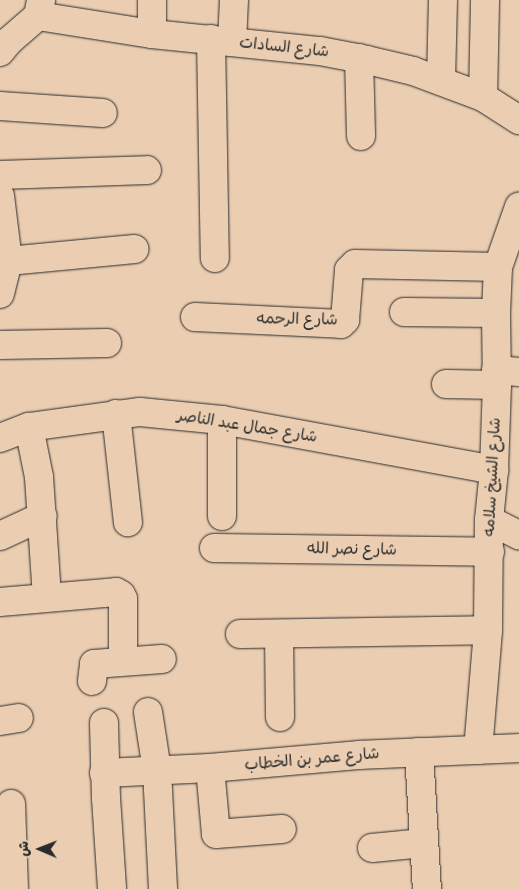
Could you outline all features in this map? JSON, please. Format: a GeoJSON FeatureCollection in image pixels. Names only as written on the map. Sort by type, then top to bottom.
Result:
{"type":"FeatureCollection","features":[{"type":"Feature","properties":{"kind":"street"},"geometry":{"type":"LineString","coordinates":[[152,0],[152,34]]}},
{"type":"Feature","properties":{"kind":"street"},"geometry":{"type":"LineString","coordinates":[[215,258],[221,41],[234,0]]}},
{"type":"Feature","properties":{"kind":"street"},"geometry":{"type":"LineString","coordinates":[[441,81],[443,0]]}},
{"type":"Feature","properties":{"kind":"street"},"geometry":{"type":"LineString","coordinates":[[483,97],[486,0]]}},
{"type":"Feature","properties":{"kind":"street"},"geometry":{"type":"LineString","coordinates":[[3,43],[40,8]]}},
{"type":"Feature","properties":{"kind":"street","name":"شارع السادات"},"geometry":{"type":"LineString","coordinates":[[40,8],[152,34],[273,45],[359,58],[413,71],[483,97],[519,120]]}},
{"type":"Feature","properties":{"kind":"street"},"geometry":{"type":"LineString","coordinates":[[359,58],[361,136]]}},
{"type":"Feature","properties":{"kind":"street"},"geometry":{"type":"LineString","coordinates":[[0,106],[103,113]]}},
{"type":"Feature","properties":{"kind":"street"},"geometry":{"type":"LineString","coordinates":[[0,175],[147,170]]}},
{"type":"Feature","properties":{"kind":"street"},"geometry":{"type":"LineString","coordinates":[[0,196],[8,261],[0,294]]}},
{"type":"Feature","properties":{"kind":"street","name":"شارع الشيخ سلامه"},"geometry":{"type":"LineString","coordinates":[[478,750],[488,630],[489,520],[504,376],[496,313],[498,267],[519,207]]}},
{"type":"Feature","properties":{"kind":"street"},"geometry":{"type":"LineString","coordinates":[[8,261],[134,249]]}},
{"type":"Feature","properties":{"kind":"street","name":"شارع الرحمه"},"geometry":{"type":"LineString","coordinates":[[195,317],[341,324],[345,320],[349,270],[355,264],[498,267]]}},
{"type":"Feature","properties":{"kind":"street"},"geometry":{"type":"LineString","coordinates":[[404,312],[496,313]]}},
{"type":"Feature","properties":{"kind":"street"},"geometry":{"type":"LineString","coordinates":[[0,345],[107,343]]}},
{"type":"Feature","properties":{"kind":"street"},"geometry":{"type":"LineString","coordinates":[[446,384],[504,376]]}},
{"type":"Feature","properties":{"kind":"street","name":"شارع جمال عبد الناصر"},"geometry":{"type":"LineString","coordinates":[[0,438],[30,427],[140,412],[222,420],[494,470]]}},
{"type":"Feature","properties":{"kind":"street"},"geometry":{"type":"LineString","coordinates":[[116,414],[128,522]]}},
{"type":"Feature","properties":{"kind":"street"},"geometry":{"type":"LineString","coordinates":[[222,420],[222,516]]}},
{"type":"Feature","properties":{"kind":"street"},"geometry":{"type":"LineString","coordinates":[[30,427],[43,516],[48,597]]}},
{"type":"Feature","properties":{"kind":"street"},"geometry":{"type":"LineString","coordinates":[[0,536],[43,516]]}},
{"type":"Feature","properties":{"kind":"street"},"geometry":{"type":"LineString","coordinates":[[489,520],[519,535]]}},
{"type":"Feature","properties":{"kind":"street","name":"شارع نصر الله"},"geometry":{"type":"LineString","coordinates":[[214,548],[490,552]]}},
{"type":"Feature","properties":{"kind":"street"},"geometry":{"type":"LineString","coordinates":[[0,602],[116,592],[121,595],[124,661]]}},
{"type":"Feature","properties":{"kind":"street"},"geometry":{"type":"LineString","coordinates":[[240,634],[488,630]]}},
{"type":"Feature","properties":{"kind":"street"},"geometry":{"type":"LineString","coordinates":[[279,634],[280,717]]}},
{"type":"Feature","properties":{"kind":"street"},"geometry":{"type":"LineString","coordinates":[[92,681],[94,664],[162,659]]}},
{"type":"Feature","properties":{"kind":"street"},"geometry":{"type":"LineString","coordinates":[[148,712],[157,770],[163,889]]}},
{"type":"Feature","properties":{"kind":"street"},"geometry":{"type":"LineString","coordinates":[[104,723],[104,773],[112,889]]}},
{"type":"Feature","properties":{"kind":"street","name":"شارع عمر بن الخطاب"},"geometry":{"type":"LineString","coordinates":[[104,773],[210,768],[418,752],[519,748]]}},
{"type":"Feature","properties":{"kind":"street"},"geometry":{"type":"LineString","coordinates":[[418,752],[427,889]]}},
{"type":"Feature","properties":{"kind":"street"},"geometry":{"type":"LineString","coordinates":[[210,768],[216,834],[282,829]]}},
{"type":"Feature","properties":{"kind":"street"},"geometry":{"type":"LineString","coordinates":[[11,804],[14,889]]}},
{"type":"Feature","properties":{"kind":"street"},"geometry":{"type":"LineString","coordinates":[[372,848],[424,844]]}}]}
